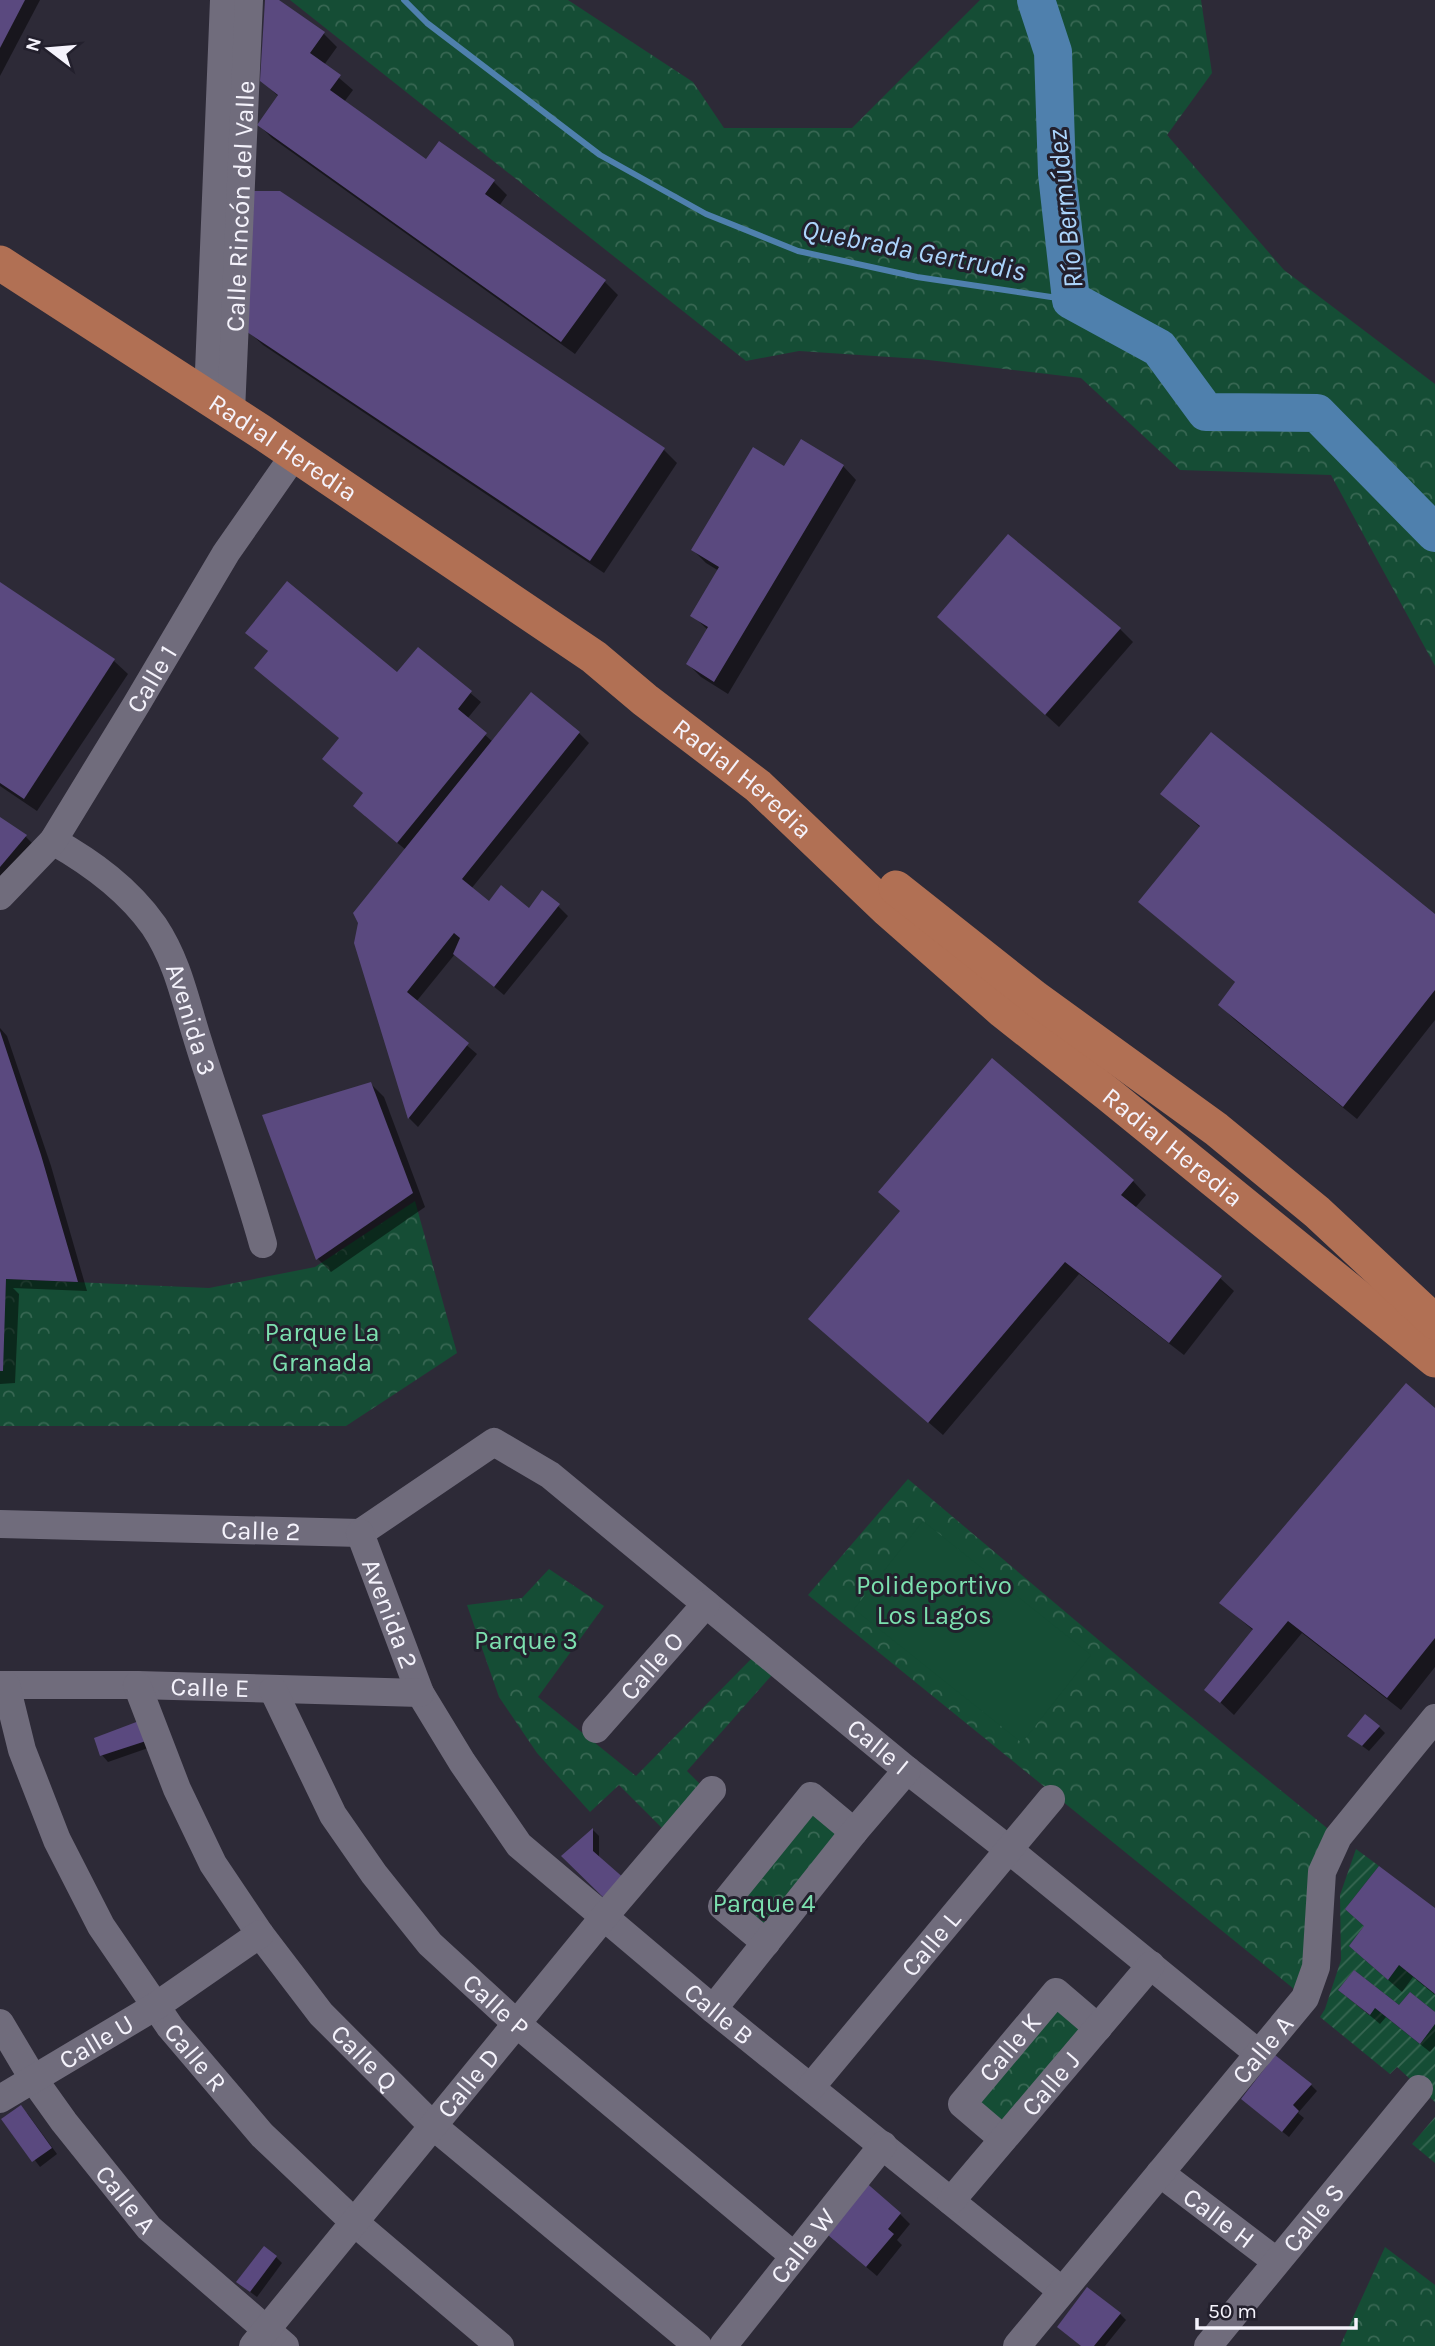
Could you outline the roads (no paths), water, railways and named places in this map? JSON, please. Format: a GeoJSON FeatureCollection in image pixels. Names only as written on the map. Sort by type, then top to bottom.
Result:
{"type":"FeatureCollection","features":[{"type":"Feature","properties":{"kind":"main road","name":"Radial Heredia"},"geometry":{"type":"LineString","coordinates":[[0,263],[295,454],[594,657],[645,700],[758,786],[887,909],[1003,1011],[1435,1360]]}},
{"type":"Feature","properties":{"kind":"main road"},"geometry":{"type":"LineString","coordinates":[[758,786],[908,897],[1035,998],[1216,1129],[1311,1207],[1435,1322]]}},
{"type":"Feature","properties":{"kind":"main road"},"geometry":{"type":"LineString","coordinates":[[1003,1011],[1082,1055],[1151,1102],[1276,1205],[1295,1213],[1311,1207]]}},
{"type":"Feature","properties":{"kind":"main road"},"geometry":{"type":"LineString","coordinates":[[1311,1207],[1311,1220],[1326,1247],[1435,1342]]}},
{"type":"Feature","properties":{"kind":"street","name":"Calle Rincón del Valle"},"geometry":{"type":"LineString","coordinates":[[219,404],[224,0]]}},
{"type":"Feature","properties":{"kind":"street","name":"Calle Rincón del Valle"},"geometry":{"type":"LineString","coordinates":[[219,404],[249,0]]}},
{"type":"Feature","properties":{"kind":"street","name":"Calle 1"},"geometry":{"type":"LineString","coordinates":[[0,896],[53,841],[226,553],[295,454]]}},
{"type":"Feature","properties":{"kind":"street","name":"Avenida 3"},"geometry":{"type":"LineString","coordinates":[[53,841],[82,858],[134,900],[155,928],[177,969],[197,1040],[246,1182],[263,1244]]}},
{"type":"Feature","properties":{"kind":"street","name":"Calle I"},"geometry":{"type":"LineString","coordinates":[[360,1533],[494,1442],[550,1475],[1259,2054]]}},
{"type":"Feature","properties":{"kind":"street","name":"Calle 2"},"geometry":{"type":"LineString","coordinates":[[0,1524],[360,1533]]}},
{"type":"Feature","properties":{"kind":"street","name":"Avenida 2"},"geometry":{"type":"LineString","coordinates":[[360,1533],[420,1693]]}},
{"type":"Feature","properties":{"kind":"street","name":"Calle O"},"geometry":{"type":"LineString","coordinates":[[596,1729],[706,1604]]}},
{"type":"Feature","properties":{"kind":"street","name":"Calle E"},"geometry":{"type":"LineString","coordinates":[[3,1685],[137,1685],[420,1693]]}},
{"type":"Feature","properties":{"kind":"street","name":"Calle R"},"geometry":{"type":"LineString","coordinates":[[3,1685],[22,1750],[57,1840],[101,1926],[170,2027],[261,2135],[354,2222],[500,2346]]}},
{"type":"Feature","properties":{"kind":"street","name":"Calle Q"},"geometry":{"type":"LineString","coordinates":[[137,1685],[177,1789],[213,1864],[260,1934],[321,2014],[432,2125],[698,2346]]}},
{"type":"Feature","properties":{"kind":"street","name":"Calle P"},"geometry":{"type":"LineString","coordinates":[[272,1690],[333,1815],[374,1874],[430,1944],[517,2024],[794,2256]]}},
{"type":"Feature","properties":{"kind":"street","name":"Calle B"},"geometry":{"type":"LineString","coordinates":[[420,1693],[462,1762],[519,1845],[713,2009],[1062,2291]]}},
{"type":"Feature","properties":{"kind":"street","name":"Calle A"},"geometry":{"type":"LineString","coordinates":[[1017,2346],[1305,1998],[1316,1966],[1322,1872],[1338,1837],[1435,1718]]}},
{"type":"Feature","properties":{"kind":"street"},"geometry":{"type":"LineString","coordinates":[[713,2009],[908,1770]]}},
{"type":"Feature","properties":{"kind":"street","name":"Calle D"},"geometry":{"type":"LineString","coordinates":[[268,2341],[354,2222],[432,2125],[712,1790]]}},
{"type":"Feature","properties":{"kind":"street"},"geometry":{"type":"LineString","coordinates":[[766,1942],[722,1906],[811,1796],[855,1832]]}},
{"type":"Feature","properties":{"kind":"street","name":"Calle L"},"geometry":{"type":"LineString","coordinates":[[811,2087],[1051,1799]]}},
{"type":"Feature","properties":{"kind":"street","name":"Calle U"},"geometry":{"type":"LineString","coordinates":[[0,2099],[156,2006],[260,1934]]}},
{"type":"Feature","properties":{"kind":"street","name":"Calle J"},"geometry":{"type":"LineString","coordinates":[[951,2201],[1151,1965]]}},
{"type":"Feature","properties":{"kind":"street","name":"Calle K"},"geometry":{"type":"LineString","coordinates":[[1003,2139],[962,2104],[1056,1992],[1098,2028]]}},
{"type":"Feature","properties":{"kind":"street","name":"Calle A"},"geometry":{"type":"LineString","coordinates":[[0,2023],[34,2080],[64,2122],[149,2228],[268,2341]]}},
{"type":"Feature","properties":{"kind":"street","name":"Calle S"},"geometry":{"type":"LineString","coordinates":[[1208,2346],[1419,2089]]}},
{"type":"Feature","properties":{"kind":"street","name":"Calle W"},"geometry":{"type":"LineString","coordinates":[[723,2346],[883,2145]]}},
{"type":"Feature","properties":{"kind":"street","name":"Calle H"},"geometry":{"type":"LineString","coordinates":[[1160,2173],[1276,2261]]}},
{"type":"Feature","properties":{"kind":"waterway","name":"Quebrada Gertrudis"},"geometry":{"type":"LineString","coordinates":[[404,0],[427,23],[600,155],[706,214],[798,251],[917,277],[1071,300]]}},
{"type":"Feature","properties":{"kind":"waterway","name":"Río Bermúdez"},"geometry":{"type":"LineString","coordinates":[[1036,0],[1053,52],[1057,174],[1071,300],[1159,348],[1206,412],[1317,413],[1435,533]]}},
{"type":"Feature","properties":{"kind":"park label","name":"Parque La Granada"},"geometry":{"type":"Point","coordinates":[322,1347]}},
{"type":"Feature","properties":{"kind":"park label","name":"Polideportivo Los Lagos"},"geometry":{"type":"Point","coordinates":[934,1600]}},
{"type":"Feature","properties":{"kind":"park label","name":"Parque 3"},"geometry":{"type":"Point","coordinates":[526,1640]}},
{"type":"Feature","properties":{"kind":"park label","name":"Parque 4"},"geometry":{"type":"Point","coordinates":[764,1903]}}]}
